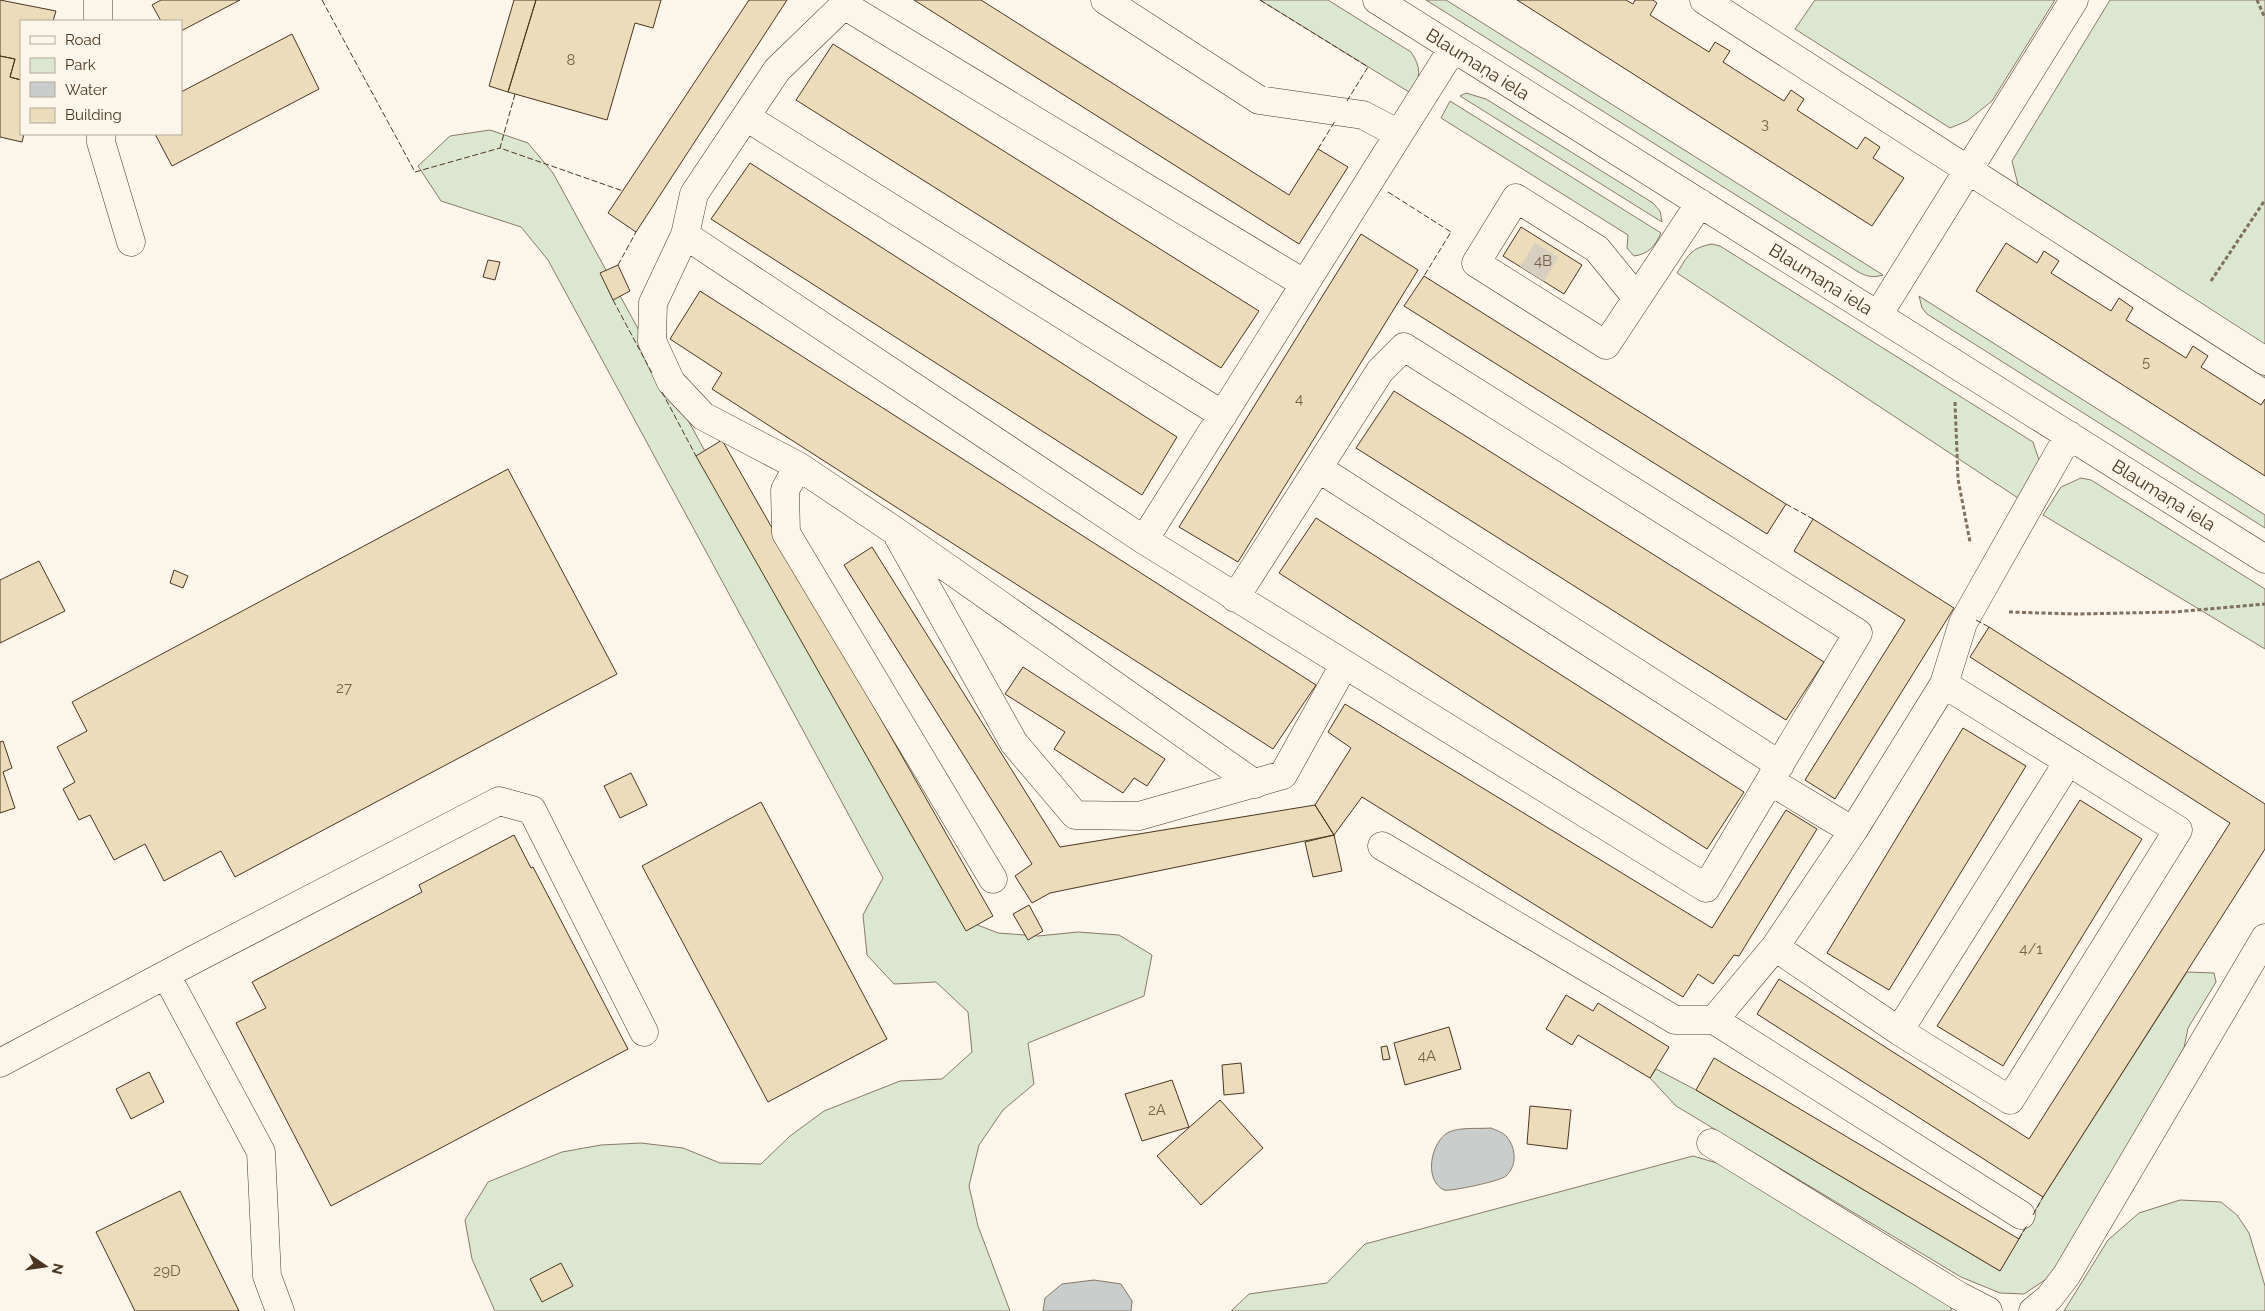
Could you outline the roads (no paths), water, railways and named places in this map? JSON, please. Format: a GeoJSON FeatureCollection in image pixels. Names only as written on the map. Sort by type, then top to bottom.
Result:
{"type":"FeatureCollection","features":[{"type":"Feature","properties":{"kind":"street"},"geometry":{"type":"LineString","coordinates":[[98,0],[98,20]]}},
{"type":"Feature","properties":{"kind":"street"},"geometry":{"type":"LineString","coordinates":[[1105,0],[1259,100],[1363,115],[1399,134]]}},
{"type":"Feature","properties":{"kind":"street","name":"Blaumaņa iela"},"geometry":{"type":"LineString","coordinates":[[1377,0],[2265,559]]}},
{"type":"Feature","properties":{"kind":"street"},"geometry":{"type":"LineString","coordinates":[[1704,0],[2265,361]]}},
{"type":"Feature","properties":{"kind":"street"},"geometry":{"type":"LineString","coordinates":[[1878,315],[2074,0]]}},
{"type":"Feature","properties":{"kind":"street"},"geometry":{"type":"LineString","coordinates":[[1255,784],[895,530],[798,466],[703,416],[670,382],[652,341],[653,303],[685,235],[694,194],[777,70],[844,5],[1305,284]]}},
{"type":"Feature","properties":{"kind":"street"},"geometry":{"type":"LineString","coordinates":[[1144,540],[1453,48]]}},
{"type":"Feature","properties":{"kind":"street"},"geometry":{"type":"LineString","coordinates":[[746,117],[1223,415]]}},
{"type":"Feature","properties":{"kind":"street"},"geometry":{"type":"LineString","coordinates":[[101,135],[101,142],[131,242]]}},
{"type":"Feature","properties":{"kind":"street"},"geometry":{"type":"LineString","coordinates":[[1636,297],[1597,249],[1556,236],[1516,198],[1476,262],[1527,283],[1606,345],[1700,203]]}},
{"type":"Feature","properties":{"kind":"street"},"geometry":{"type":"LineString","coordinates":[[685,235],[1144,540],[1235,598],[1706,888],[1858,633],[1404,348],[1380,371],[1235,598]]}},
{"type":"Feature","properties":{"kind":"street"},"geometry":{"type":"LineString","coordinates":[[1714,1020],[1775,947],[1853,831],[1944,684],[1963,623],[1969,610],[2069,436]]}},
{"type":"Feature","properties":{"kind":"street"},"geometry":{"type":"LineString","coordinates":[[798,466],[785,490],[786,532],[994,879]]}},
{"type":"Feature","properties":{"kind":"street"},"geometry":{"type":"LineString","coordinates":[[1318,468],[1775,773],[1853,831]]}},
{"type":"Feature","properties":{"kind":"street"},"geometry":{"type":"LineString","coordinates":[[895,530],[1014,743],[1075,815],[1139,816],[1283,775],[1344,665]]}},
{"type":"Feature","properties":{"kind":"street"},"geometry":{"type":"LineString","coordinates":[[1775,947],[1900,1031],[2010,1100],[2178,830],[1944,684]]}},
{"type":"Feature","properties":{"kind":"street"},"geometry":{"type":"LineString","coordinates":[[1900,1031],[2068,762]]}},
{"type":"Feature","properties":{"kind":"street"},"geometry":{"type":"LineString","coordinates":[[0,1064],[499,801],[532,810],[644,1032]]}},
{"type":"Feature","properties":{"kind":"street"},"geometry":{"type":"LineString","coordinates":[[1382,846],[1675,1020],[1714,1020],[2021,1215]]}},
{"type":"Feature","properties":{"kind":"street"},"geometry":{"type":"LineString","coordinates":[[2033,1311],[2049,1298],[2066,1276],[2265,938]]}},
{"type":"Feature","properties":{"kind":"street"},"geometry":{"type":"LineString","coordinates":[[166,975],[261,1152],[267,1276],[280,1311]]}},
{"type":"Feature","properties":{"kind":"street"},"geometry":{"type":"LineString","coordinates":[[1711,1143],[1951,1291],[1988,1311]]}},
{"type":"Feature","properties":{"kind":"water"},"geometry":{"type":"Polygon","coordinates":[[[1491,1128],[1509,1139],[1514,1156],[1510,1172],[1502,1178],[1486,1183],[1455,1189],[1444,1190],[1437,1185],[1433,1178],[1432,1161],[1438,1143],[1443,1137],[1449,1132],[1459,1129],[1491,1128]]]}},
{"type":"Feature","properties":{"kind":"water"},"geometry":{"type":"Polygon","coordinates":[[[1094,1280],[1121,1284],[1132,1301],[1131,1311],[1043,1311],[1045,1298],[1062,1284],[1094,1280]]]}},
{"type":"Feature","properties":{"kind":"tunnel"},"geometry":{"type":"LineString","coordinates":[[1532,274],[1550,245]]}}]}
